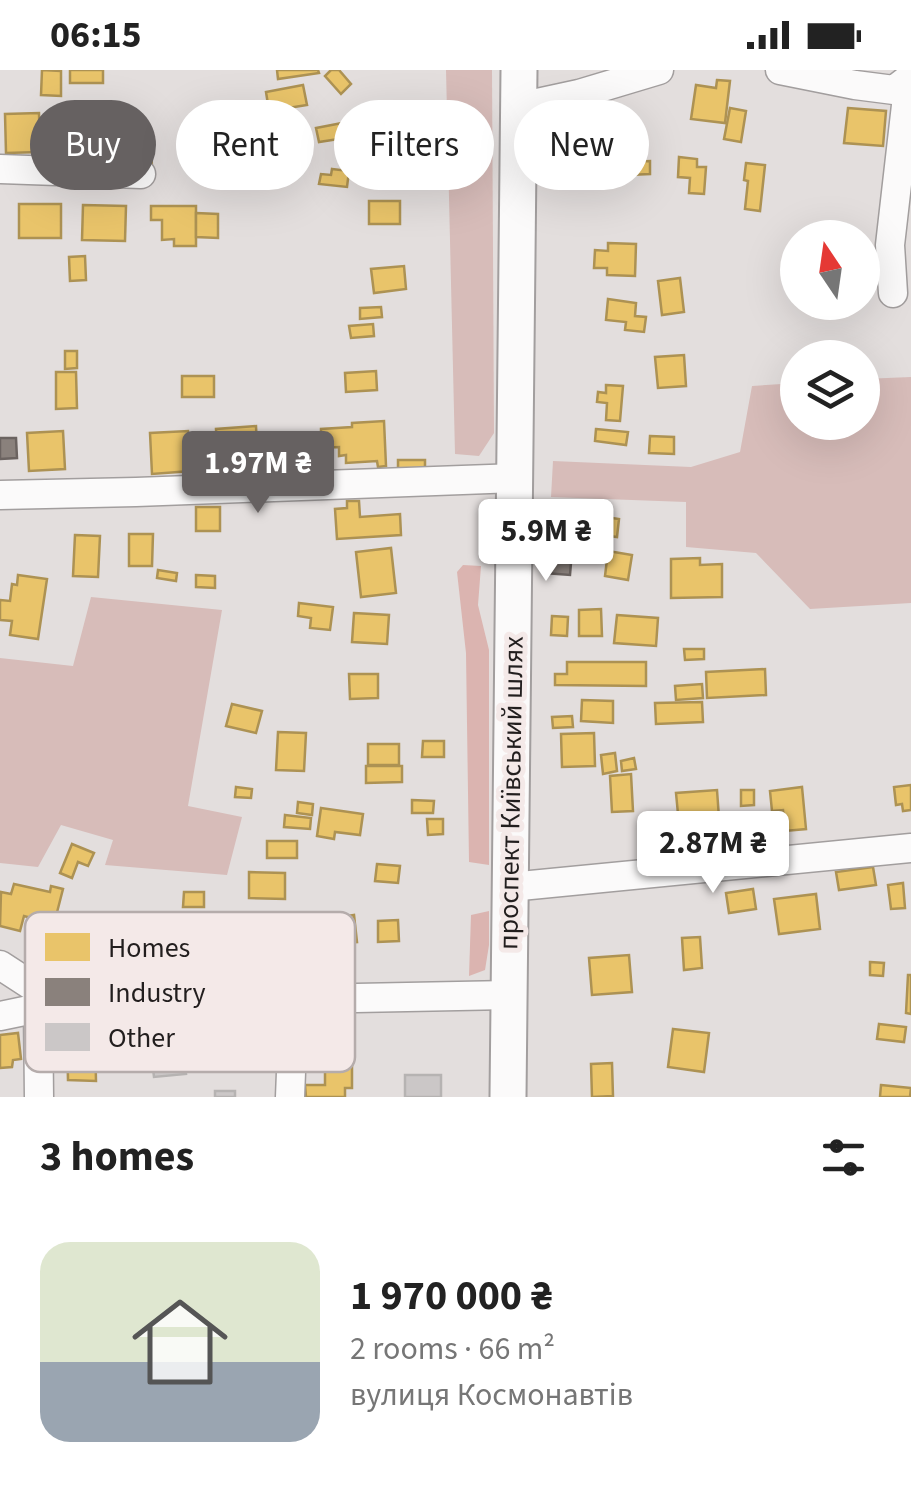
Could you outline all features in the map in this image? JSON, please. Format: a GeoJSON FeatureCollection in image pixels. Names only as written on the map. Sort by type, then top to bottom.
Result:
{"type":"FeatureCollection","features":[{"type":"Feature","properties":{"kind":"main road","name":"проспект Київський шлях"},"geometry":{"type":"LineString","coordinates":[[519,100],[520,70]]}},
{"type":"Feature","properties":{"kind":"main road","name":"проспект Київський шлях"},"geometry":{"type":"LineString","coordinates":[[508,1097],[518,190]]}},
{"type":"Feature","properties":{"kind":"street"},"geometry":{"type":"LineString","coordinates":[[551,100],[659,70]]}},
{"type":"Feature","properties":{"kind":"street"},"geometry":{"type":"LineString","coordinates":[[780,70],[894,90],[910,78]]}},
{"type":"Feature","properties":{"kind":"street"},"geometry":{"type":"LineString","coordinates":[[892,293],[890,245],[910,78]]}},
{"type":"Feature","properties":{"kind":"street"},"geometry":{"type":"LineString","coordinates":[[0,169],[30,170]]}},
{"type":"Feature","properties":{"kind":"street"},"geometry":{"type":"LineString","coordinates":[[0,495],[514,478]]}},
{"type":"Feature","properties":{"kind":"street"},"geometry":{"type":"LineString","coordinates":[[510,887],[911,848]]}},
{"type":"Feature","properties":{"kind":"street"},"geometry":{"type":"LineString","coordinates":[[0,965],[25,986]]}},
{"type":"Feature","properties":{"kind":"street"},"geometry":{"type":"LineString","coordinates":[[355,997],[510,995]]}},
{"type":"Feature","properties":{"kind":"street"},"geometry":{"type":"LineString","coordinates":[[0,1016],[25,1011]]}},
{"type":"Feature","properties":{"kind":"street"},"geometry":{"type":"LineString","coordinates":[[39,1097],[42,1072]]}},
{"type":"Feature","properties":{"kind":"street"},"geometry":{"type":"LineString","coordinates":[[290,1097],[291,1072]]}},
{"type":"Feature","properties":{"kind":"shaded area"},"geometry":{"type":"Polygon","coordinates":[[[446,70],[492,70],[492,100],[447,100],[446,70]]]}},
{"type":"Feature","properties":{"kind":"shaded area"},"geometry":{"type":"Polygon","coordinates":[[[449,190],[493,190],[494,433],[479,456],[455,454],[449,190]]]}},
{"type":"Feature","properties":{"kind":"shaded area"},"geometry":{"type":"Polygon","coordinates":[[[911,377],[911,603],[810,609],[756,553],[686,547],[686,502],[551,497],[553,461],[691,467],[740,452],[752,386],[780,384],[780,440],[880,440],[880,378],[911,377]]]}},
{"type":"Feature","properties":{"kind":"shaded area"},"geometry":{"type":"Polygon","coordinates":[[[463,565],[481,566],[478,605],[489,650],[489,865],[469,862],[466,653],[457,572],[463,565]]]}},
{"type":"Feature","properties":{"kind":"shaded area"},"geometry":{"type":"Polygon","coordinates":[[[91,597],[222,610],[188,806],[242,817],[227,875],[105,865],[113,840],[61,825],[38,867],[0,863],[0,658],[73,666],[91,597]]]}},
{"type":"Feature","properties":{"kind":"shaded area"},"geometry":{"type":"Polygon","coordinates":[[[489,911],[485,970],[469,976],[471,915],[489,911]]]}},
{"type":"Feature","properties":{"kind":"building: Homes"},"geometry":{"type":"Polygon","coordinates":[[[42,70],[61,71],[61,96],[41,95],[42,70]]]}},
{"type":"Feature","properties":{"kind":"building: Homes"},"geometry":{"type":"Polygon","coordinates":[[[70,70],[103,70],[103,83],[70,83],[70,70]]]}},
{"type":"Feature","properties":{"kind":"building: Homes"},"geometry":{"type":"Polygon","coordinates":[[[277,70],[318,70],[319,73],[278,79],[277,70]]]}},
{"type":"Feature","properties":{"kind":"building: Homes"},"geometry":{"type":"Polygon","coordinates":[[[331,70],[339,70],[351,84],[341,94],[325,76],[331,70]]]}},
{"type":"Feature","properties":{"kind":"building: Homes"},"geometry":{"type":"Polygon","coordinates":[[[717,80],[730,81],[725,123],[691,119],[696,85],[716,88],[717,80]]]}},
{"type":"Feature","properties":{"kind":"building: Homes"},"geometry":{"type":"Polygon","coordinates":[[[303,85],[306,100],[267,100],[266,92],[303,85]]]}},
{"type":"Feature","properties":{"kind":"building: Homes"},"geometry":{"type":"Polygon","coordinates":[[[730,108],[746,111],[741,142],[724,139],[730,108]]]}},
{"type":"Feature","properties":{"kind":"building: Homes"},"geometry":{"type":"Polygon","coordinates":[[[848,108],[886,111],[883,146],[844,143],[848,108]]]}},
{"type":"Feature","properties":{"kind":"building: Homes"},"geometry":{"type":"Polygon","coordinates":[[[30,113],[30,152],[6,153],[5,114],[30,113]]]}},
{"type":"Feature","properties":{"kind":"building: Homes"},"geometry":{"type":"Polygon","coordinates":[[[334,125],[334,140],[319,142],[316,128],[334,125]]]}},
{"type":"Feature","properties":{"kind":"building: Homes"},"geometry":{"type":"Polygon","coordinates":[[[679,157],[697,159],[697,167],[706,167],[704,194],[689,193],[690,178],[678,177],[679,157]]]}},
{"type":"Feature","properties":{"kind":"building: Homes"},"geometry":{"type":"Polygon","coordinates":[[[746,163],[765,165],[760,211],[745,209],[746,163]]]}},
{"type":"Feature","properties":{"kind":"building: Homes"},"geometry":{"type":"Polygon","coordinates":[[[334,169],[334,186],[319,184],[321,174],[331,175],[334,169]]]}},
{"type":"Feature","properties":{"kind":"building: Homes"},"geometry":{"type":"Polygon","coordinates":[[[369,201],[400,201],[400,224],[369,224],[369,201]]]}},
{"type":"Feature","properties":{"kind":"building: Homes"},"geometry":{"type":"Polygon","coordinates":[[[19,204],[61,204],[61,238],[19,238],[19,204]]]}},
{"type":"Feature","properties":{"kind":"building: Homes"},"geometry":{"type":"Polygon","coordinates":[[[83,205],[126,206],[125,241],[82,240],[83,205]]]}},
{"type":"Feature","properties":{"kind":"building: Homes"},"geometry":{"type":"Polygon","coordinates":[[[151,206],[196,206],[196,246],[174,246],[174,239],[162,240],[162,220],[151,220],[151,206]]]}},
{"type":"Feature","properties":{"kind":"building: Homes"},"geometry":{"type":"Polygon","coordinates":[[[196,213],[218,214],[218,238],[196,237],[196,213]]]}},
{"type":"Feature","properties":{"kind":"building: Homes"},"geometry":{"type":"Polygon","coordinates":[[[608,243],[636,244],[635,276],[607,275],[607,268],[594,268],[595,250],[608,251],[608,243]]]}},
{"type":"Feature","properties":{"kind":"building: Homes"},"geometry":{"type":"Polygon","coordinates":[[[85,256],[86,280],[70,281],[69,257],[85,256]]]}},
{"type":"Feature","properties":{"kind":"building: Homes"},"geometry":{"type":"Polygon","coordinates":[[[404,266],[406,289],[374,293],[371,269],[404,266]]]}},
{"type":"Feature","properties":{"kind":"building: Homes"},"geometry":{"type":"Polygon","coordinates":[[[680,278],[684,312],[662,315],[658,281],[680,278]]]}},
{"type":"Feature","properties":{"kind":"building: Homes"},"geometry":{"type":"Polygon","coordinates":[[[608,299],[636,303],[635,316],[646,317],[644,332],[625,330],[626,322],[606,320],[608,299]]]}},
{"type":"Feature","properties":{"kind":"building: Homes"},"geometry":{"type":"Polygon","coordinates":[[[381,307],[382,317],[360,319],[360,308],[381,307]]]}},
{"type":"Feature","properties":{"kind":"building: Homes"},"geometry":{"type":"Polygon","coordinates":[[[373,324],[374,336],[351,338],[349,326],[373,324]]]}},
{"type":"Feature","properties":{"kind":"building: Homes"},"geometry":{"type":"Polygon","coordinates":[[[65,351],[77,351],[77,368],[65,369],[65,351]]]}},
{"type":"Feature","properties":{"kind":"building: Homes"},"geometry":{"type":"Polygon","coordinates":[[[684,355],[686,386],[658,388],[655,357],[684,355]]]}},
{"type":"Feature","properties":{"kind":"building: Homes"},"geometry":{"type":"Polygon","coordinates":[[[376,371],[377,390],[346,392],[345,373],[376,371]]]}},
{"type":"Feature","properties":{"kind":"building: Homes"},"geometry":{"type":"Polygon","coordinates":[[[56,372],[76,372],[77,408],[56,409],[56,372]]]}},
{"type":"Feature","properties":{"kind":"building: Homes"},"geometry":{"type":"Polygon","coordinates":[[[182,376],[214,376],[214,397],[182,397],[182,376]]]}},
{"type":"Feature","properties":{"kind":"building: Homes"},"geometry":{"type":"Polygon","coordinates":[[[606,385],[623,386],[620,421],[606,420],[607,403],[597,402],[598,392],[606,393],[606,385]]]}},
{"type":"Feature","properties":{"kind":"building: Homes"},"geometry":{"type":"Polygon","coordinates":[[[384,421],[386,466],[378,467],[377,461],[346,463],[346,455],[339,456],[339,447],[320,448],[320,455],[291,457],[290,438],[321,437],[321,429],[384,421]]]}},
{"type":"Feature","properties":{"kind":"building: Homes"},"geometry":{"type":"Polygon","coordinates":[[[256,426],[258,468],[218,470],[216,429],[256,426]]]}},
{"type":"Feature","properties":{"kind":"building: Homes"},"geometry":{"type":"Polygon","coordinates":[[[596,429],[628,432],[626,445],[595,441],[596,429]]]}},
{"type":"Feature","properties":{"kind":"building: Homes"},"geometry":{"type":"Polygon","coordinates":[[[63,431],[65,469],[29,471],[27,433],[63,431]]]}},
{"type":"Feature","properties":{"kind":"building: Homes"},"geometry":{"type":"Polygon","coordinates":[[[188,431],[191,471],[152,474],[150,433],[188,431]]]}},
{"type":"Feature","properties":{"kind":"building: Homes"},"geometry":{"type":"Polygon","coordinates":[[[650,436],[674,437],[674,454],[649,453],[650,436]]]}},
{"type":"Feature","properties":{"kind":"building: Homes"},"geometry":{"type":"Polygon","coordinates":[[[398,460],[425,460],[425,477],[398,477],[398,460]]]}},
{"type":"Feature","properties":{"kind":"building: Homes"},"geometry":{"type":"Polygon","coordinates":[[[347,501],[359,501],[360,517],[400,514],[401,535],[337,539],[335,509],[347,508],[347,501]]]}},
{"type":"Feature","properties":{"kind":"building: Homes"},"geometry":{"type":"Polygon","coordinates":[[[196,507],[220,507],[220,531],[196,531],[196,507]]]}},
{"type":"Feature","properties":{"kind":"building: Homes"},"geometry":{"type":"Polygon","coordinates":[[[567,511],[619,519],[617,537],[594,534],[592,547],[562,543],[567,511]]]}},
{"type":"Feature","properties":{"kind":"building: Homes"},"geometry":{"type":"Polygon","coordinates":[[[129,534],[153,534],[152,566],[129,566],[129,534]]]}},
{"type":"Feature","properties":{"kind":"building: Homes"},"geometry":{"type":"Polygon","coordinates":[[[75,535],[100,536],[98,577],[73,576],[75,535]]]}},
{"type":"Feature","properties":{"kind":"building: Homes"},"geometry":{"type":"Polygon","coordinates":[[[391,548],[396,593],[361,597],[356,552],[391,548]]]}},
{"type":"Feature","properties":{"kind":"building: Homes"},"geometry":{"type":"Polygon","coordinates":[[[608,551],[632,555],[628,580],[605,576],[608,551]]]}},
{"type":"Feature","properties":{"kind":"building: Homes"},"geometry":{"type":"Polygon","coordinates":[[[700,558],[700,565],[722,564],[722,597],[671,598],[671,559],[700,558]]]}},
{"type":"Feature","properties":{"kind":"building: Homes"},"geometry":{"type":"Polygon","coordinates":[[[158,570],[177,573],[176,581],[157,578],[158,570]]]}},
{"type":"Feature","properties":{"kind":"building: Homes"},"geometry":{"type":"Polygon","coordinates":[[[18,575],[47,579],[38,639],[10,635],[12,621],[0,620],[0,600],[10,601],[12,584],[17,585],[18,575]]]}},
{"type":"Feature","properties":{"kind":"building: Homes"},"geometry":{"type":"Polygon","coordinates":[[[196,575],[215,576],[215,588],[196,587],[196,575]]]}},
{"type":"Feature","properties":{"kind":"building: Homes"},"geometry":{"type":"Polygon","coordinates":[[[299,603],[333,607],[330,630],[310,628],[311,618],[298,616],[299,603]]]}},
{"type":"Feature","properties":{"kind":"building: Homes"},"geometry":{"type":"Polygon","coordinates":[[[601,609],[602,636],[579,636],[579,610],[601,609]]]}},
{"type":"Feature","properties":{"kind":"building: Homes"},"geometry":{"type":"Polygon","coordinates":[[[354,613],[389,615],[387,644],[352,642],[354,613]]]}},
{"type":"Feature","properties":{"kind":"building: Homes"},"geometry":{"type":"Polygon","coordinates":[[[617,615],[658,618],[656,646],[614,643],[617,615]]]}},
{"type":"Feature","properties":{"kind":"building: Homes"},"geometry":{"type":"Polygon","coordinates":[[[552,616],[568,617],[567,636],[551,635],[552,616]]]}},
{"type":"Feature","properties":{"kind":"building: Homes"},"geometry":{"type":"Polygon","coordinates":[[[684,649],[704,649],[704,659],[685,660],[684,649]]]}},
{"type":"Feature","properties":{"kind":"building: Homes"},"geometry":{"type":"Polygon","coordinates":[[[567,662],[646,662],[646,686],[555,685],[555,674],[567,674],[567,662]]]}},
{"type":"Feature","properties":{"kind":"building: Homes"},"geometry":{"type":"Polygon","coordinates":[[[765,669],[766,695],[707,698],[706,672],[765,669]]]}},
{"type":"Feature","properties":{"kind":"building: Homes"},"geometry":{"type":"Polygon","coordinates":[[[349,674],[378,674],[378,698],[350,699],[349,674]]]}},
{"type":"Feature","properties":{"kind":"building: Homes"},"geometry":{"type":"Polygon","coordinates":[[[702,684],[703,698],[676,700],[675,686],[702,684]]]}},
{"type":"Feature","properties":{"kind":"building: Homes"},"geometry":{"type":"Polygon","coordinates":[[[582,700],[613,701],[613,723],[581,721],[582,700]]]}},
{"type":"Feature","properties":{"kind":"building: Homes"},"geometry":{"type":"Polygon","coordinates":[[[702,702],[703,722],[656,724],[655,703],[702,702]]]}},
{"type":"Feature","properties":{"kind":"building: Homes"},"geometry":{"type":"Polygon","coordinates":[[[232,704],[262,711],[256,733],[226,726],[232,704]]]}},
{"type":"Feature","properties":{"kind":"building: Homes"},"geometry":{"type":"Polygon","coordinates":[[[572,716],[573,727],[553,728],[552,717],[572,716]]]}},
{"type":"Feature","properties":{"kind":"building: Homes"},"geometry":{"type":"Polygon","coordinates":[[[278,732],[306,733],[304,771],[276,770],[278,732]]]}},
{"type":"Feature","properties":{"kind":"building: Homes"},"geometry":{"type":"Polygon","coordinates":[[[594,733],[595,766],[562,767],[561,734],[594,733]]]}},
{"type":"Feature","properties":{"kind":"building: Homes"},"geometry":{"type":"Polygon","coordinates":[[[423,741],[444,741],[444,757],[422,757],[423,741]]]}},
{"type":"Feature","properties":{"kind":"building: Homes"},"geometry":{"type":"Polygon","coordinates":[[[368,744],[399,744],[399,765],[368,765],[368,744]]]}},
{"type":"Feature","properties":{"kind":"building: Homes"},"geometry":{"type":"Polygon","coordinates":[[[615,753],[617,771],[603,774],[601,755],[615,753]]]}},
{"type":"Feature","properties":{"kind":"building: Homes"},"geometry":{"type":"Polygon","coordinates":[[[634,758],[636,769],[622,771],[621,761],[634,758]]]}},
{"type":"Feature","properties":{"kind":"building: Homes"},"geometry":{"type":"Polygon","coordinates":[[[366,766],[402,766],[402,782],[366,783],[366,766]]]}},
{"type":"Feature","properties":{"kind":"building: Homes"},"geometry":{"type":"Polygon","coordinates":[[[631,774],[633,811],[612,812],[610,776],[631,774]]]}},
{"type":"Feature","properties":{"kind":"building: Homes"},"geometry":{"type":"Polygon","coordinates":[[[911,785],[911,810],[903,811],[902,804],[896,805],[894,787],[911,785]]]}},
{"type":"Feature","properties":{"kind":"building: Homes"},"geometry":{"type":"Polygon","coordinates":[[[236,787],[252,789],[251,798],[235,797],[236,787]]]}},
{"type":"Feature","properties":{"kind":"building: Homes"},"geometry":{"type":"Polygon","coordinates":[[[802,787],[806,829],[785,831],[783,810],[772,811],[770,791],[802,787]]]}},
{"type":"Feature","properties":{"kind":"building: Homes"},"geometry":{"type":"Polygon","coordinates":[[[717,790],[720,832],[689,835],[688,813],[678,814],[676,793],[717,790]]]}},
{"type":"Feature","properties":{"kind":"building: Homes"},"geometry":{"type":"Polygon","coordinates":[[[741,790],[754,790],[754,805],[741,806],[741,790]]]}},
{"type":"Feature","properties":{"kind":"building: Homes"},"geometry":{"type":"Polygon","coordinates":[[[412,800],[434,801],[433,813],[412,813],[412,800]]]}},
{"type":"Feature","properties":{"kind":"building: Homes"},"geometry":{"type":"Polygon","coordinates":[[[298,802],[313,804],[312,815],[297,813],[298,802]]]}},
{"type":"Feature","properties":{"kind":"building: Homes"},"geometry":{"type":"Polygon","coordinates":[[[321,808],[363,814],[360,835],[335,832],[334,839],[317,836],[321,808]]]}},
{"type":"Feature","properties":{"kind":"building: Homes"},"geometry":{"type":"Polygon","coordinates":[[[285,815],[311,818],[310,829],[284,827],[285,815]]]}},
{"type":"Feature","properties":{"kind":"building: Homes"},"geometry":{"type":"Polygon","coordinates":[[[427,819],[443,819],[443,834],[428,835],[427,819]]]}},
{"type":"Feature","properties":{"kind":"building: Homes"},"geometry":{"type":"Polygon","coordinates":[[[267,841],[297,841],[297,858],[267,858],[267,841]]]}},
{"type":"Feature","properties":{"kind":"building: Homes"},"geometry":{"type":"Polygon","coordinates":[[[72,844],[94,853],[88,866],[78,862],[72,878],[60,873],[72,844]]]}},
{"type":"Feature","properties":{"kind":"building: Homes"},"geometry":{"type":"Polygon","coordinates":[[[377,864],[400,866],[398,883],[375,881],[377,864]]]}},
{"type":"Feature","properties":{"kind":"building: Homes"},"geometry":{"type":"Polygon","coordinates":[[[873,867],[876,885],[839,890],[836,872],[873,867]]]}},
{"type":"Feature","properties":{"kind":"building: Homes"},"geometry":{"type":"Polygon","coordinates":[[[249,872],[285,873],[285,899],[249,898],[249,872]]]}},
{"type":"Feature","properties":{"kind":"building: Homes"},"geometry":{"type":"Polygon","coordinates":[[[903,883],[905,908],[891,909],[888,885],[903,883]]]}},
{"type":"Feature","properties":{"kind":"building: Homes"},"geometry":{"type":"Polygon","coordinates":[[[14,884],[50,892],[51,886],[63,889],[57,912],[25,912],[20,931],[0,926],[1,892],[11,894],[14,884]]]}},
{"type":"Feature","properties":{"kind":"building: Homes"},"geometry":{"type":"Polygon","coordinates":[[[753,889],[756,909],[729,913],[726,893],[753,889]]]}},
{"type":"Feature","properties":{"kind":"building: Homes"},"geometry":{"type":"Polygon","coordinates":[[[184,892],[204,892],[204,907],[183,907],[184,892]]]}},
{"type":"Feature","properties":{"kind":"building: Homes"},"geometry":{"type":"Polygon","coordinates":[[[816,894],[820,929],[779,934],[774,899],[816,894]]]}},
{"type":"Feature","properties":{"kind":"building: Homes"},"geometry":{"type":"Polygon","coordinates":[[[398,920],[399,941],[378,942],[378,921],[398,920]]]}},
{"type":"Feature","properties":{"kind":"building: Homes"},"geometry":{"type":"Polygon","coordinates":[[[700,937],[702,968],[684,970],[682,938],[700,937]]]}},
{"type":"Feature","properties":{"kind":"building: Homes"},"geometry":{"type":"Polygon","coordinates":[[[629,955],[632,992],[592,995],[589,958],[629,955]]]}},
{"type":"Feature","properties":{"kind":"building: Homes"},"geometry":{"type":"Polygon","coordinates":[[[870,962],[884,963],[883,976],[870,975],[870,962]]]}},
{"type":"Feature","properties":{"kind":"building: Homes"},"geometry":{"type":"Polygon","coordinates":[[[911,975],[911,1014],[906,1013],[911,975]]]}},
{"type":"Feature","properties":{"kind":"building: Homes"},"geometry":{"type":"Polygon","coordinates":[[[879,1024],[906,1027],[904,1042],[877,1039],[879,1024]]]}},
{"type":"Feature","properties":{"kind":"building: Homes"},"geometry":{"type":"Polygon","coordinates":[[[673,1029],[709,1033],[704,1072],[668,1067],[673,1029]]]}},
{"type":"Feature","properties":{"kind":"building: Homes"},"geometry":{"type":"Polygon","coordinates":[[[18,1033],[21,1059],[13,1060],[12,1067],[0,1068],[0,1035],[18,1033]]]}},
{"type":"Feature","properties":{"kind":"building: Homes"},"geometry":{"type":"Polygon","coordinates":[[[612,1063],[613,1096],[592,1097],[591,1064],[612,1063]]]}},
{"type":"Feature","properties":{"kind":"building: Homes"},"geometry":{"type":"Polygon","coordinates":[[[68,1072],[96,1072],[96,1081],[68,1080],[68,1072]]]}},
{"type":"Feature","properties":{"kind":"building: Homes"},"geometry":{"type":"Polygon","coordinates":[[[325,1072],[352,1072],[352,1088],[345,1088],[345,1097],[306,1097],[305,1085],[325,1085],[325,1072]]]}},
{"type":"Feature","properties":{"kind":"building: Homes"},"geometry":{"type":"Polygon","coordinates":[[[881,1085],[911,1088],[910,1097],[880,1097],[881,1085]]]}},
{"type":"Feature","properties":{"kind":"building: Industry"},"geometry":{"type":"Polygon","coordinates":[[[0,438],[16,438],[17,458],[0,459],[0,438]]]}},
{"type":"Feature","properties":{"kind":"building: Industry"},"geometry":{"type":"Polygon","coordinates":[[[546,561],[571,563],[570,575],[545,573],[546,561]]]}},
{"type":"Feature","properties":{"kind":"building: Other"},"geometry":{"type":"Polygon","coordinates":[[[153,1072],[186,1072],[186,1074],[154,1077],[153,1072]]]}},
{"type":"Feature","properties":{"kind":"building: Other"},"geometry":{"type":"Polygon","coordinates":[[[405,1075],[441,1075],[441,1097],[405,1097],[405,1075]]]}},
{"type":"Feature","properties":{"kind":"building: Other"},"geometry":{"type":"Polygon","coordinates":[[[215,1091],[235,1091],[235,1097],[215,1097],[215,1091]]]}}]}
